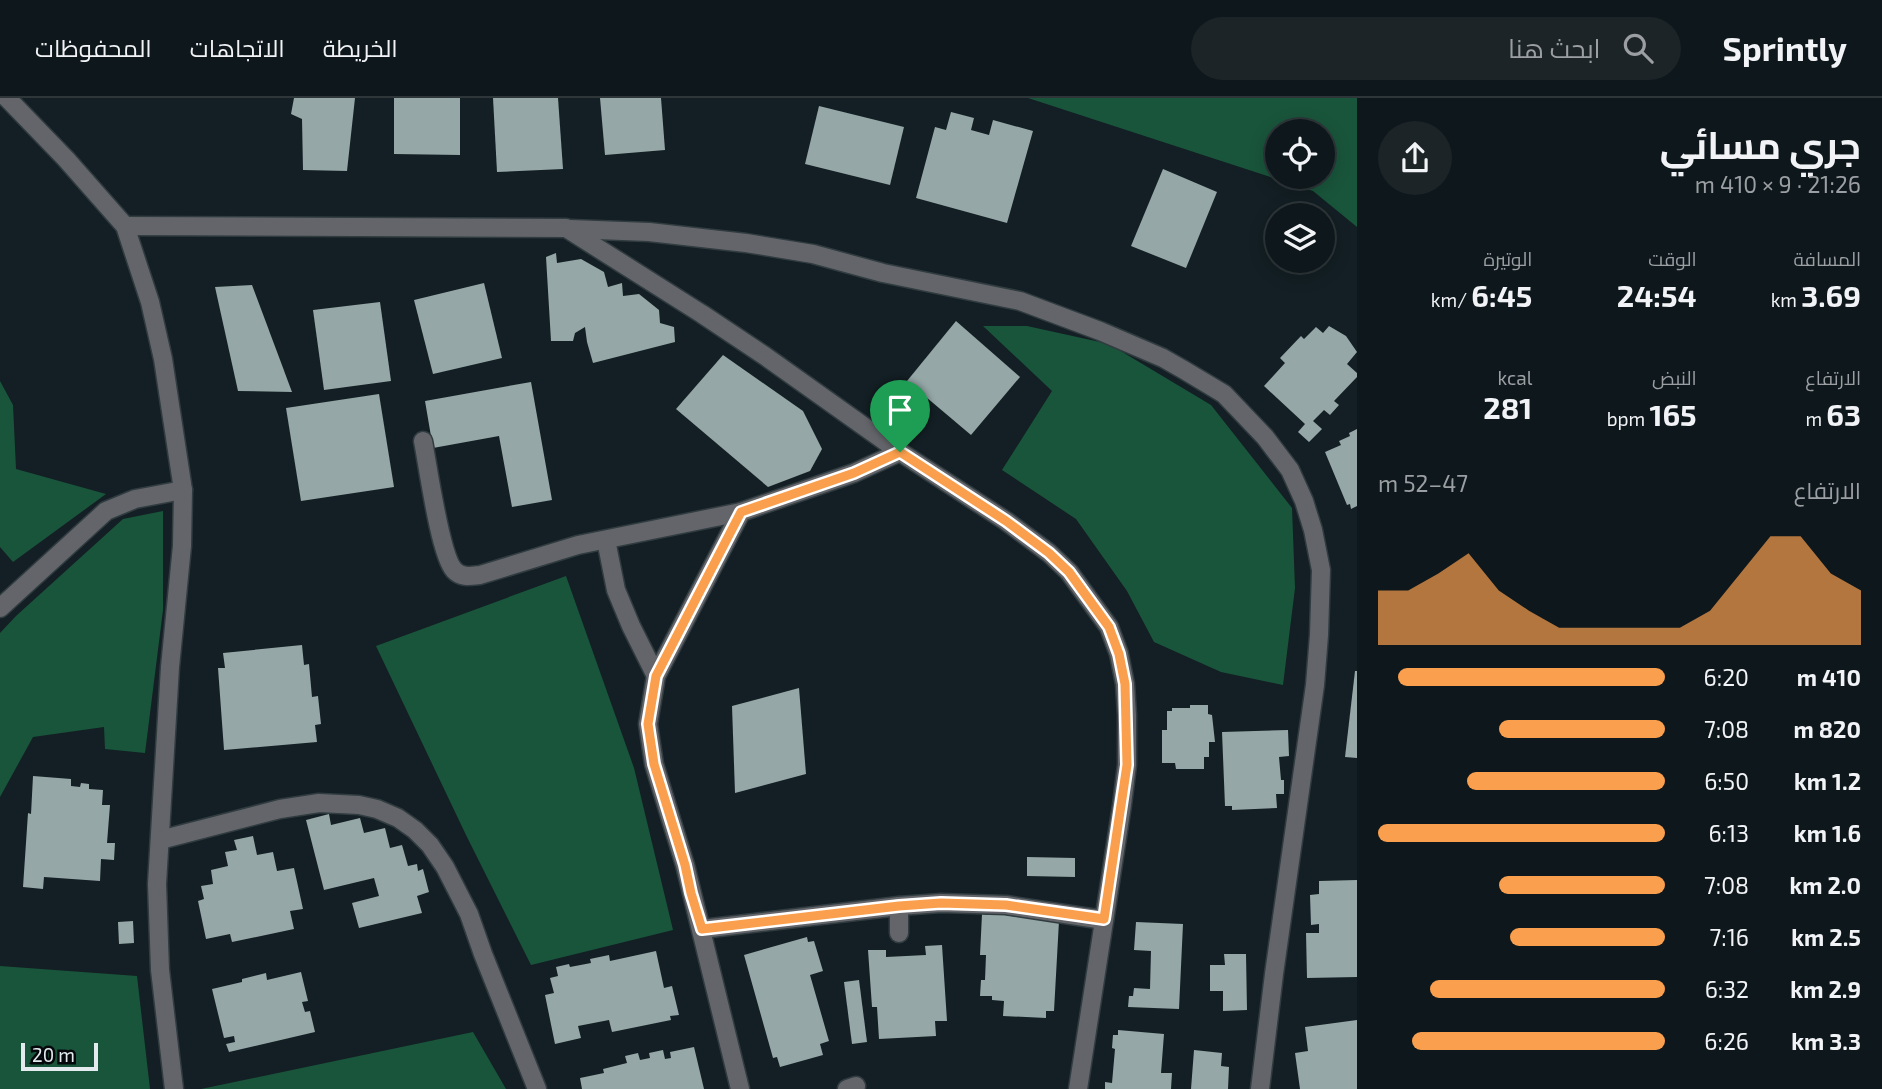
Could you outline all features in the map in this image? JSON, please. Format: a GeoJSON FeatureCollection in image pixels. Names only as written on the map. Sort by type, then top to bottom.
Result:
{"type":"FeatureCollection","features":[{"type":"Feature","properties":{"kind":"street"},"geometry":{"type":"LineString","coordinates":[[7,98],[125,226],[150,302],[163,359],[183,490],[182,546],[170,667],[157,884],[160,970],[174,1089]]}},
{"type":"Feature","properties":{"kind":"street"},"geometry":{"type":"LineString","coordinates":[[125,226],[566,228],[649,232],[746,243],[813,254],[883,273],[1020,301],[1163,358],[1224,394],[1265,437],[1290,470],[1313,530],[1321,570],[1315,685],[1260,1089]]}},
{"type":"Feature","properties":{"kind":"street"},"geometry":{"type":"LineString","coordinates":[[566,228],[754,349],[900,452],[1006,521],[1049,553],[1069,572],[1109,627],[1119,654],[1125,684],[1127,765],[1078,1089]]}},
{"type":"Feature","properties":{"kind":"street"},"geometry":{"type":"LineString","coordinates":[[423,441],[444,552],[448,562],[459,574],[468,576],[480,575],[578,545],[741,512],[854,473],[900,452]]}},
{"type":"Feature","properties":{"kind":"street"},"geometry":{"type":"LineString","coordinates":[[0,608],[106,511],[135,499],[183,490]]}},
{"type":"Feature","properties":{"kind":"street"},"geometry":{"type":"LineString","coordinates":[[740,1089],[702,929],[654,764],[648,724],[656,676],[741,512]]}},
{"type":"Feature","properties":{"kind":"street"},"geometry":{"type":"LineString","coordinates":[[606,540],[615,590],[656,676]]}},
{"type":"Feature","properties":{"kind":"street"},"geometry":{"type":"LineString","coordinates":[[160,839],[280,809],[319,803],[377,808],[398,818],[430,845],[445,867],[469,914],[537,1089]]}},
{"type":"Feature","properties":{"kind":"street"},"geometry":{"type":"LineString","coordinates":[[702,929],[941,903],[1006,905],[1104,919]]}},
{"type":"Feature","properties":{"kind":"street"},"geometry":{"type":"LineString","coordinates":[[899,906],[899,933]]}},
{"type":"Feature","properties":{"kind":"green space"},"geometry":{"type":"Polygon","coordinates":[[[1028,98],[1357,98],[1357,227],[1335,209],[1335,203],[1328,203],[1307,189],[1335,189],[1335,119],[1265,119],[1265,175],[1028,98]]]}},
{"type":"Feature","properties":{"kind":"green space"},"geometry":{"type":"Polygon","coordinates":[[[983,326],[1027,326],[1109,344],[1211,405],[1292,508],[1295,588],[1283,685],[1221,672],[1154,642],[1127,591],[1076,519],[1002,470],[1052,391],[983,326]]]}},
{"type":"Feature","properties":{"kind":"green space"},"geometry":{"type":"Polygon","coordinates":[[[0,381],[13,405],[16,469],[106,494],[13,562],[0,547],[0,381]]]}},
{"type":"Feature","properties":{"kind":"green space"},"geometry":{"type":"Polygon","coordinates":[[[163,511],[163,610],[145,753],[105,749],[104,727],[33,737],[0,797],[0,633],[123,519],[163,511]]]}},
{"type":"Feature","properties":{"kind":"green space"},"geometry":{"type":"Polygon","coordinates":[[[566,576],[634,768],[673,930],[531,965],[376,646],[566,576]]]}},
{"type":"Feature","properties":{"kind":"green space"},"geometry":{"type":"Polygon","coordinates":[[[0,966],[137,976],[150,1089],[0,1089],[0,966]]]}},
{"type":"Feature","properties":{"kind":"green space"},"geometry":{"type":"Polygon","coordinates":[[[473,1032],[506,1089],[201,1089],[473,1032]]]}},
{"type":"Feature","properties":{"kind":"building"},"geometry":{"type":"Polygon","coordinates":[[[294,98],[355,98],[347,171],[303,170],[302,119],[291,114],[294,98]]]}},
{"type":"Feature","properties":{"kind":"building"},"geometry":{"type":"Polygon","coordinates":[[[394,98],[460,98],[460,155],[394,154],[394,98]]]}},
{"type":"Feature","properties":{"kind":"building"},"geometry":{"type":"Polygon","coordinates":[[[493,98],[558,98],[563,169],[497,172],[493,98]]]}},
{"type":"Feature","properties":{"kind":"building"},"geometry":{"type":"Polygon","coordinates":[[[600,98],[661,98],[665,150],[605,155],[600,98]]]}},
{"type":"Feature","properties":{"kind":"building"},"geometry":{"type":"Polygon","coordinates":[[[819,106],[904,127],[890,185],[805,164],[819,106]]]}},
{"type":"Feature","properties":{"kind":"building"},"geometry":{"type":"Polygon","coordinates":[[[951,112],[974,118],[971,130],[989,135],[993,120],[1033,131],[1007,223],[916,198],[935,127],[946,130],[951,112]]]}},
{"type":"Feature","properties":{"kind":"building"},"geometry":{"type":"Polygon","coordinates":[[[1163,169],[1217,192],[1186,268],[1131,246],[1163,169]]]}},
{"type":"Feature","properties":{"kind":"building"},"geometry":{"type":"Polygon","coordinates":[[[556,253],[557,263],[581,259],[604,272],[608,287],[622,283],[623,296],[639,294],[659,310],[660,323],[674,327],[675,342],[593,363],[585,327],[575,333],[573,341],[551,341],[546,257],[556,253]]]}},
{"type":"Feature","properties":{"kind":"building"},"geometry":{"type":"Polygon","coordinates":[[[484,283],[502,358],[433,374],[414,300],[484,283]]]}},
{"type":"Feature","properties":{"kind":"building"},"geometry":{"type":"Polygon","coordinates":[[[252,285],[292,392],[238,391],[215,287],[252,285]]]}},
{"type":"Feature","properties":{"kind":"building"},"geometry":{"type":"Polygon","coordinates":[[[380,302],[391,381],[324,390],[313,310],[380,302]]]}},
{"type":"Feature","properties":{"kind":"building"},"geometry":{"type":"Polygon","coordinates":[[[956,321],[1020,377],[971,435],[907,381],[956,321]]]}},
{"type":"Feature","properties":{"kind":"building"},"geometry":{"type":"Polygon","coordinates":[[[1329,326],[1346,336],[1357,352],[1347,364],[1357,373],[1357,377],[1334,401],[1339,405],[1330,415],[1324,410],[1313,421],[1322,429],[1309,442],[1298,432],[1305,424],[1264,386],[1285,363],[1280,358],[1301,336],[1304,339],[1316,327],[1323,333],[1329,326]]]}},
{"type":"Feature","properties":{"kind":"building"},"geometry":{"type":"Polygon","coordinates":[[[723,355],[803,411],[822,449],[810,471],[768,487],[676,409],[723,355]]]}},
{"type":"Feature","properties":{"kind":"building"},"geometry":{"type":"Polygon","coordinates":[[[531,382],[552,500],[512,507],[499,436],[433,448],[425,401],[531,382]]]}},
{"type":"Feature","properties":{"kind":"building"},"geometry":{"type":"Polygon","coordinates":[[[379,394],[394,487],[301,501],[286,408],[379,394]]]}},
{"type":"Feature","properties":{"kind":"building"},"geometry":{"type":"Polygon","coordinates":[[[1357,429],[1357,506],[1351,509],[1325,452],[1341,445],[1339,441],[1357,429]]]}},
{"type":"Feature","properties":{"kind":"building"},"geometry":{"type":"Polygon","coordinates":[[[302,645],[304,665],[309,664],[312,697],[318,696],[321,724],[315,725],[317,742],[224,750],[218,668],[225,668],[223,653],[302,645]]]}},
{"type":"Feature","properties":{"kind":"building"},"geometry":{"type":"Polygon","coordinates":[[[1357,671],[1357,758],[1345,757],[1357,671]]]}},
{"type":"Feature","properties":{"kind":"building"},"geometry":{"type":"Polygon","coordinates":[[[799,688],[806,774],[735,793],[732,706],[799,688]]]}},
{"type":"Feature","properties":{"kind":"building"},"geometry":{"type":"Polygon","coordinates":[[[1190,705],[1208,705],[1215,742],[1209,742],[1209,757],[1204,757],[1204,769],[1176,769],[1175,763],[1162,763],[1162,730],[1167,730],[1167,711],[1172,711],[1172,708],[1190,708],[1190,705]]]}},
{"type":"Feature","properties":{"kind":"building"},"geometry":{"type":"Polygon","coordinates":[[[1288,730],[1289,756],[1279,757],[1284,794],[1276,794],[1277,808],[1232,810],[1232,806],[1225,806],[1222,732],[1288,730]]]}},
{"type":"Feature","properties":{"kind":"building"},"geometry":{"type":"Polygon","coordinates":[[[33,776],[71,779],[71,786],[89,784],[89,789],[103,790],[102,805],[110,805],[107,843],[115,843],[114,860],[101,859],[100,881],[44,877],[43,889],[23,887],[33,776]]]}},
{"type":"Feature","properties":{"kind":"building"},"geometry":{"type":"Polygon","coordinates":[[[329,814],[331,825],[360,818],[364,833],[385,828],[390,848],[402,845],[408,866],[417,864],[418,871],[423,869],[429,892],[417,896],[422,913],[359,928],[352,903],[379,896],[374,878],[324,890],[306,820],[329,814]]]}},
{"type":"Feature","properties":{"kind":"building"},"geometry":{"type":"Polygon","coordinates":[[[253,836],[257,855],[273,852],[277,871],[294,868],[303,909],[290,911],[294,929],[232,942],[230,934],[206,939],[198,901],[204,899],[201,886],[213,884],[211,870],[228,866],[225,852],[237,850],[234,840],[253,836]]]}},
{"type":"Feature","properties":{"kind":"building"},"geometry":{"type":"Polygon","coordinates":[[[1027,857],[1075,858],[1075,877],[1027,876],[1027,857]]]}},
{"type":"Feature","properties":{"kind":"building"},"geometry":{"type":"Polygon","coordinates":[[[1357,880],[1357,977],[1307,978],[1306,933],[1319,933],[1319,924],[1311,925],[1310,895],[1319,894],[1319,881],[1357,880]]]}},
{"type":"Feature","properties":{"kind":"building"},"geometry":{"type":"Polygon","coordinates":[[[991,911],[1059,921],[1054,1011],[1046,1011],[1046,1018],[1003,1016],[1004,1001],[992,1000],[992,996],[980,996],[981,980],[985,980],[986,955],[980,955],[982,914],[991,915],[991,911]]]}},
{"type":"Feature","properties":{"kind":"building"},"geometry":{"type":"Polygon","coordinates":[[[133,921],[134,943],[119,944],[118,922],[133,921]]]}},
{"type":"Feature","properties":{"kind":"building"},"geometry":{"type":"Polygon","coordinates":[[[1136,922],[1183,924],[1179,1009],[1128,1007],[1129,996],[1133,996],[1134,988],[1150,989],[1151,951],[1134,950],[1136,922]]]}},
{"type":"Feature","properties":{"kind":"building"},"geometry":{"type":"Polygon","coordinates":[[[807,937],[808,942],[814,941],[823,971],[810,975],[829,1041],[820,1044],[823,1055],[780,1067],[777,1057],[773,1058],[744,955],[807,937]]]}},
{"type":"Feature","properties":{"kind":"building"},"geometry":{"type":"Polygon","coordinates":[[[942,945],[947,1021],[935,1021],[936,1036],[879,1039],[877,1007],[872,1007],[868,950],[886,950],[886,957],[926,955],[925,946],[942,945]]]}},
{"type":"Feature","properties":{"kind":"building"},"geometry":{"type":"Polygon","coordinates":[[[656,951],[664,988],[672,986],[679,1015],[670,1016],[671,1020],[612,1032],[609,1020],[578,1026],[581,1038],[555,1044],[545,995],[554,993],[550,978],[558,976],[556,967],[591,963],[590,959],[609,955],[610,961],[656,951]]]}},
{"type":"Feature","properties":{"kind":"building"},"geometry":{"type":"Polygon","coordinates":[[[1224,954],[1246,954],[1247,1010],[1223,1011],[1223,991],[1210,991],[1210,965],[1225,965],[1224,954]]]}},
{"type":"Feature","properties":{"kind":"building"},"geometry":{"type":"Polygon","coordinates":[[[301,972],[308,1001],[302,1002],[305,1012],[310,1011],[315,1032],[229,1052],[226,1044],[235,1042],[234,1036],[224,1038],[212,989],[266,973],[267,980],[301,972]]]}},
{"type":"Feature","properties":{"kind":"building"},"geometry":{"type":"Polygon","coordinates":[[[859,980],[867,1042],[852,1044],[844,982],[859,980]]]}},
{"type":"Feature","properties":{"kind":"building"},"geometry":{"type":"Polygon","coordinates":[[[1357,1020],[1357,1089],[1300,1089],[1295,1053],[1308,1051],[1305,1027],[1357,1020]]]}},
{"type":"Feature","properties":{"kind":"building"},"geometry":{"type":"Polygon","coordinates":[[[1118,1030],[1164,1034],[1161,1073],[1172,1073],[1171,1089],[1105,1089],[1105,1082],[1112,1083],[1115,1049],[1112,1048],[1113,1035],[1118,1035],[1118,1030]]]}},
{"type":"Feature","properties":{"kind":"building"},"geometry":{"type":"Polygon","coordinates":[[[694,1047],[704,1089],[582,1089],[580,1078],[604,1073],[603,1069],[627,1063],[625,1056],[638,1053],[640,1060],[650,1058],[649,1053],[663,1050],[665,1059],[671,1058],[670,1052],[694,1047]]]}},
{"type":"Feature","properties":{"kind":"building"},"geometry":{"type":"Polygon","coordinates":[[[1194,1050],[1222,1053],[1221,1066],[1229,1067],[1228,1089],[1191,1089],[1194,1050]]]}},
{"type":"Feature","properties":{"kind":"route"},"geometry":{"type":"LineString","coordinates":[[900,452],[1006,521],[1049,553],[1069,572],[1109,627],[1119,654],[1125,684],[1127,765],[1104,919],[1006,905],[941,903],[702,929],[651,751],[648,724],[656,676],[741,512],[854,473],[900,452]]}}]}
